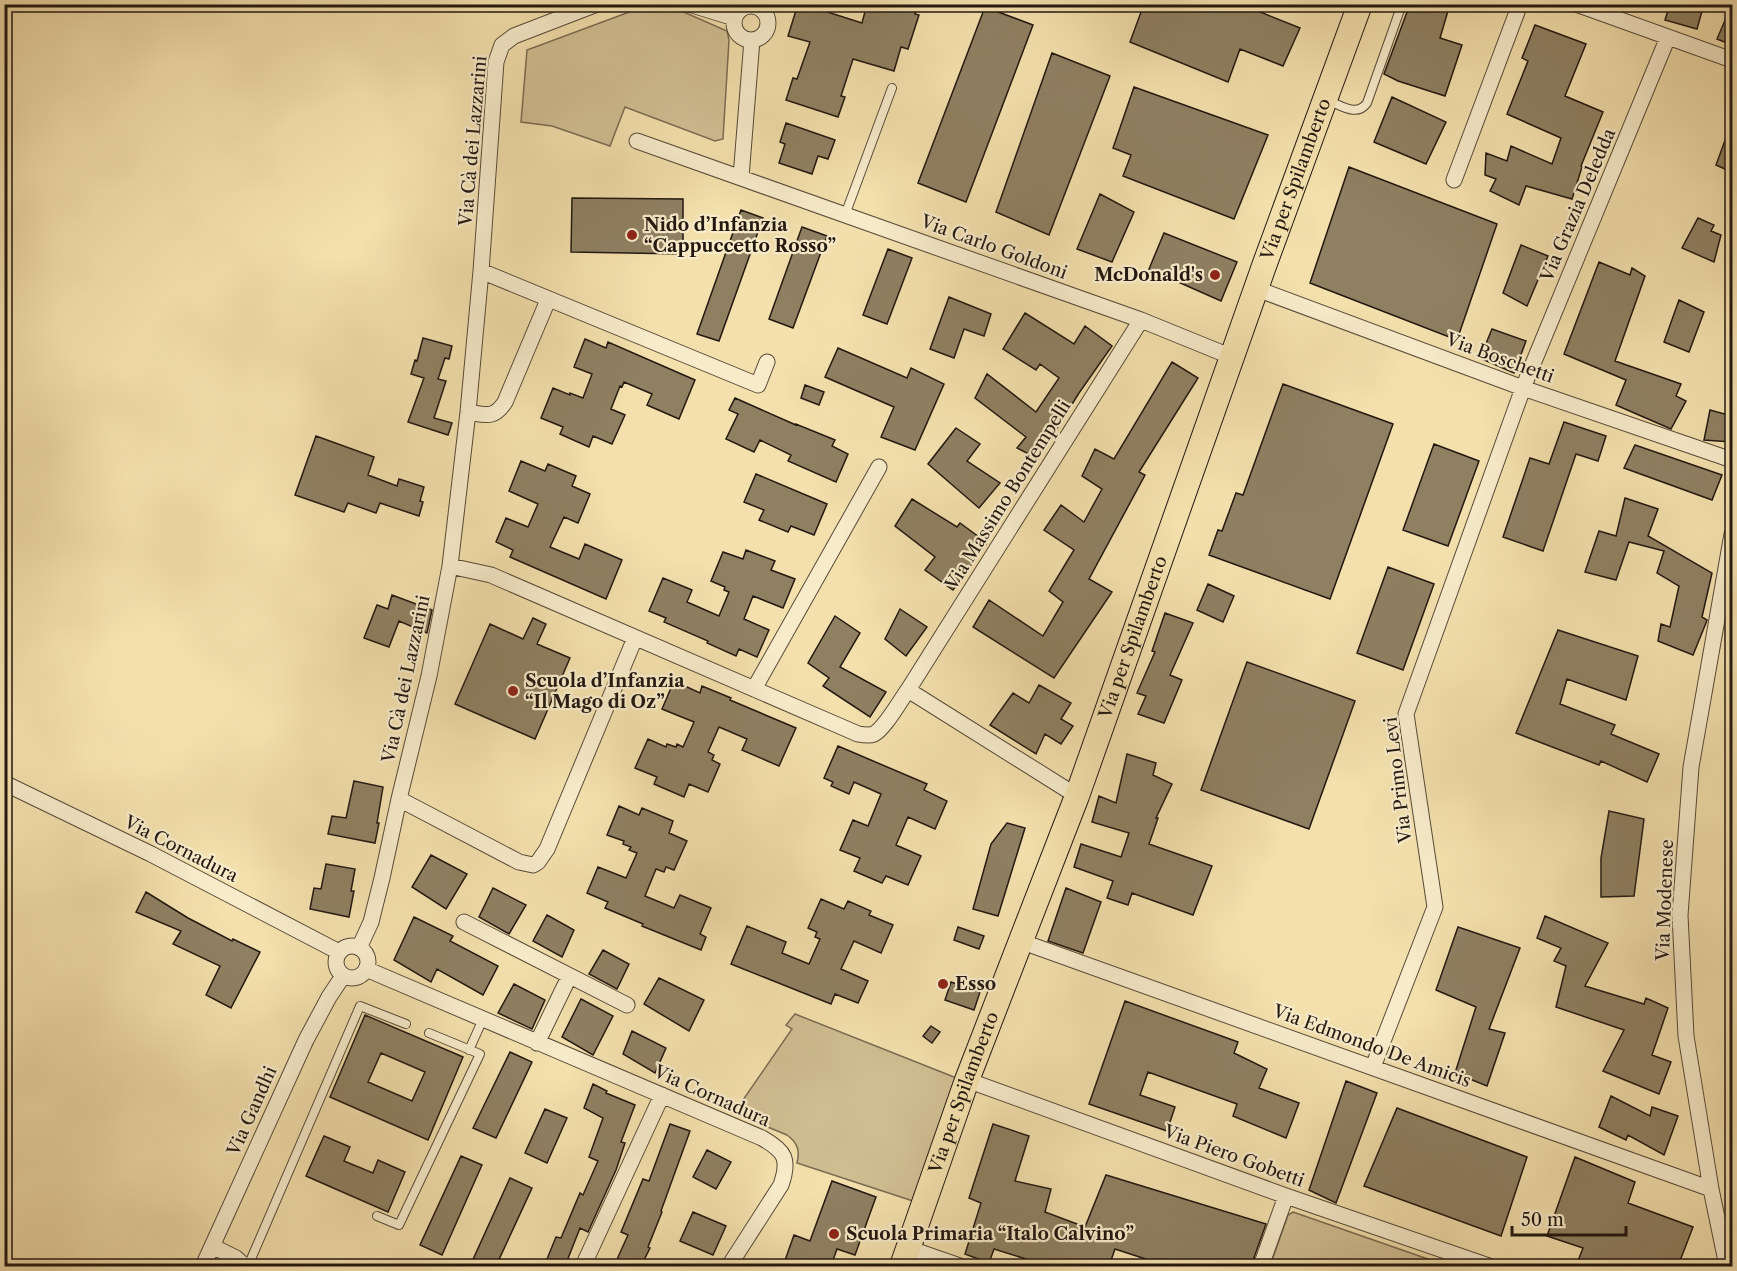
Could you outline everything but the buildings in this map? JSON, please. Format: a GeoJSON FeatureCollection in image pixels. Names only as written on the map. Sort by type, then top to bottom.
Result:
{"type":"FeatureCollection","features":[{"type":"Feature","properties":{"kind":"main road","name":"Via per Spilamberto"},"geometry":{"type":"LineString","coordinates":[[905,1257],[967,1080],[1077,796],[1325,99],[1355,6]]}},
{"type":"Feature","properties":{"kind":"street","name":"Via Cà dei Lazzarini"},"geometry":{"type":"LineString","coordinates":[[359,948],[374,912],[431,665],[450,566],[468,412],[481,271],[496,62],[501,45],[514,36],[597,4]]}},
{"type":"Feature","properties":{"kind":"street"},"geometry":{"type":"LineString","coordinates":[[689,4],[734,18]]}},
{"type":"Feature","properties":{"kind":"street"},"geometry":{"type":"LineString","coordinates":[[1454,180],[1520,4]]}},
{"type":"Feature","properties":{"kind":"street"},"geometry":{"type":"LineString","coordinates":[[1576,4],[1732,60]]}},
{"type":"Feature","properties":{"kind":"street"},"geometry":{"type":"LineString","coordinates":[[744,6],[760,6],[768,20],[767,29],[761,37],[752,40],[739,36],[734,27],[736,13],[744,6]]}},
{"type":"Feature","properties":{"kind":"street","name":"Via Grazia Deledda"},"geometry":{"type":"LineString","coordinates":[[1523,387],[1668,37]]}},
{"type":"Feature","properties":{"kind":"street"},"geometry":{"type":"LineString","coordinates":[[741,177],[752,40]]}},
{"type":"Feature","properties":{"kind":"street","name":"Via Carlo Goldoni"},"geometry":{"type":"LineString","coordinates":[[637,141],[1141,321],[1232,357]]}},
{"type":"Feature","properties":{"kind":"street"},"geometry":{"type":"LineString","coordinates":[[481,271],[758,386],[767,362]]}},
{"type":"Feature","properties":{"kind":"street","name":"Via Boschetti"},"geometry":{"type":"LineString","coordinates":[[1257,289],[1523,387],[1732,460]]}},
{"type":"Feature","properties":{"kind":"street"},"geometry":{"type":"LineString","coordinates":[[468,412],[492,415],[500,411],[506,402],[548,300]]}},
{"type":"Feature","properties":{"kind":"street","name":"Via Massimo Bontempelli"},"geometry":{"type":"LineString","coordinates":[[450,566],[491,575],[858,734],[874,734],[908,690],[1141,321]]}},
{"type":"Feature","properties":{"kind":"street","name":"Via Primo Levi"},"geometry":{"type":"LineString","coordinates":[[1373,1067],[1435,907],[1406,714],[1523,387]]}},
{"type":"Feature","properties":{"kind":"street"},"geometry":{"type":"LineString","coordinates":[[754,690],[879,467]]}},
{"type":"Feature","properties":{"kind":"street","name":"Via Modenese"},"geometry":{"type":"LineString","coordinates":[[1727,1266],[1711,1189],[1686,1036],[1680,915],[1691,767],[1732,534]]}},
{"type":"Feature","properties":{"kind":"street"},"geometry":{"type":"LineString","coordinates":[[399,799],[519,862],[533,865],[538,862],[547,849],[635,638]]}},
{"type":"Feature","properties":{"kind":"street"},"geometry":{"type":"LineString","coordinates":[[908,690],[1077,796]]}},
{"type":"Feature","properties":{"kind":"street","name":"Via Cornadura"},"geometry":{"type":"LineString","coordinates":[[4,783],[151,854],[339,952]]}},
{"type":"Feature","properties":{"kind":"street"},"geometry":{"type":"LineString","coordinates":[[464,922],[627,1005]]}},
{"type":"Feature","properties":{"kind":"street","name":"Via Edmondo De Amicis"},"geometry":{"type":"LineString","coordinates":[[1020,941],[1711,1189]]}},
{"type":"Feature","properties":{"kind":"street"},"geometry":{"type":"LineString","coordinates":[[348,946],[359,948],[367,957],[366,969],[363,974],[353,978],[343,976],[337,967],[339,952],[348,946]]}},
{"type":"Feature","properties":{"kind":"street","name":"Via Cornadura"},"geometry":{"type":"LineString","coordinates":[[366,969],[762,1138],[779,1150],[784,1156],[785,1175],[781,1185],[729,1266]]}},
{"type":"Feature","properties":{"kind":"street","name":"Via Gandhi"},"geometry":{"type":"LineString","coordinates":[[203,1266],[306,1040],[343,976]]}},
{"type":"Feature","properties":{"kind":"street"},"geometry":{"type":"LineString","coordinates":[[537,1042],[569,976]]}},
{"type":"Feature","properties":{"kind":"street","name":"Via Piero Gobetti"},"geometry":{"type":"LineString","coordinates":[[967,1080],[1286,1196],[1489,1266]]}},
{"type":"Feature","properties":{"kind":"street"},"geometry":{"type":"LineString","coordinates":[[583,1266],[662,1095]]}},
{"type":"Feature","properties":{"kind":"street"},"geometry":{"type":"LineString","coordinates":[[1261,1266],[1286,1196]]}},
{"type":"Feature","properties":{"kind":"street"},"geometry":{"type":"LineString","coordinates":[[212,1246],[236,1258],[246,1266]]}},
{"type":"Feature","properties":{"kind":"street"},"geometry":{"type":"LineString","coordinates":[[905,1257],[960,1266]]}},
{"type":"Feature","properties":{"kind":"lane"},"geometry":{"type":"LineString","coordinates":[[1325,99],[1350,110],[1358,111],[1363,108],[1367,103],[1402,4]]}},
{"type":"Feature","properties":{"kind":"lane"},"geometry":{"type":"LineString","coordinates":[[845,215],[892,88]]}},
{"type":"Feature","properties":{"kind":"lane"},"geometry":{"type":"LineString","coordinates":[[246,1266],[360,1006],[406,1024]]}},
{"type":"Feature","properties":{"kind":"lane"},"geometry":{"type":"LineString","coordinates":[[469,1050],[483,1019]]}},
{"type":"Feature","properties":{"kind":"lane"},"geometry":{"type":"LineString","coordinates":[[377,1216],[399,1225],[480,1054],[429,1033]]}},
{"type":"Feature","properties":{"kind":"shaded area"},"geometry":{"type":"Polygon","coordinates":[[[648,5],[670,6],[727,31],[729,40],[723,139],[715,141],[625,107],[610,146],[552,126],[521,122],[527,50],[648,5]]]}},
{"type":"Feature","properties":{"kind":"shaded area"},"geometry":{"type":"Polygon","coordinates":[[[795,1014],[959,1079],[916,1202],[797,1163],[797,1148],[794,1141],[787,1135],[734,1113],[792,1029],[786,1025],[795,1014]]]}},
{"type":"Feature","properties":{"kind":"shaded area"},"geometry":{"type":"Polygon","coordinates":[[[1293,1212],[1448,1266],[1270,1266],[1288,1215],[1293,1212]]]}},
{"type":"Feature","properties":{"kind":"place","name":"Nido d’Infanzia “Cappuccetto Rosso”"},"geometry":{"type":"Point","coordinates":[632,235]}},
{"type":"Feature","properties":{"kind":"place","name":"McDonald's"},"geometry":{"type":"Point","coordinates":[1215,275]}},
{"type":"Feature","properties":{"kind":"place","name":"Scuola d’Infanzia “Il Mago di Oz”"},"geometry":{"type":"Point","coordinates":[513,691]}},
{"type":"Feature","properties":{"kind":"place","name":"Esso"},"geometry":{"type":"Point","coordinates":[943,984]}},
{"type":"Feature","properties":{"kind":"place","name":"Scuola Primaria “Italo Calvino”"},"geometry":{"type":"Point","coordinates":[834,1234]}}]}
